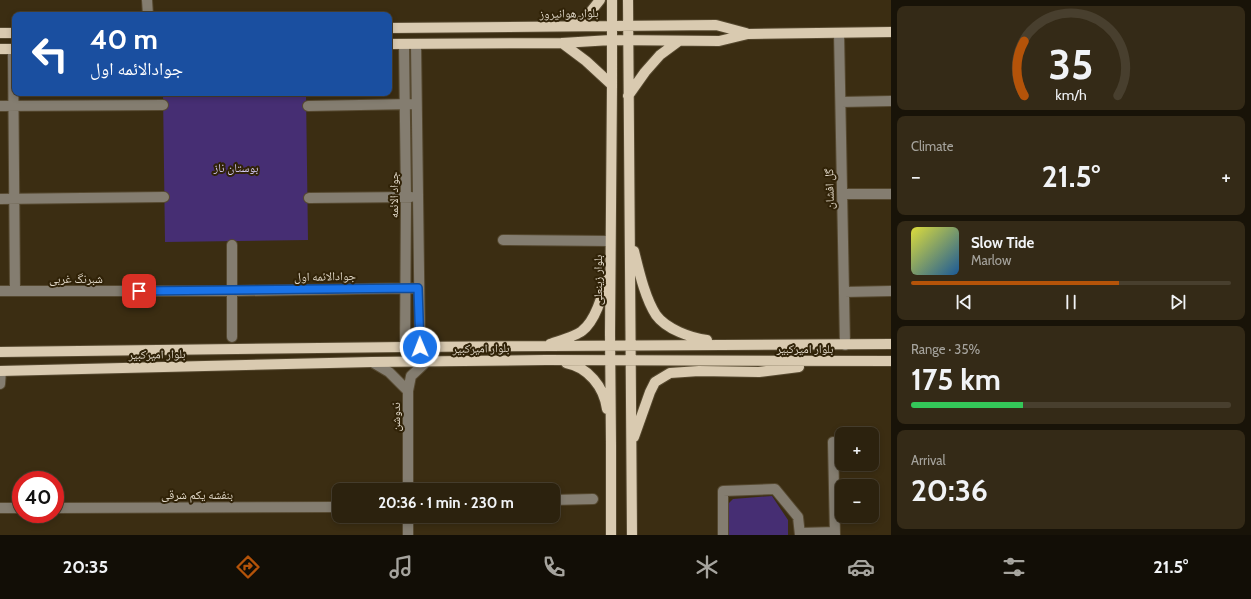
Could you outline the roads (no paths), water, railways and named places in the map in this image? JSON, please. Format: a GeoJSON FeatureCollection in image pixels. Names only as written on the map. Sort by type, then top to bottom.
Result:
{"type":"FeatureCollection","features":[{"type":"Feature","properties":{"kind":"main road"},"geometry":{"type":"LineString","coordinates":[[566,26],[584,20],[600,0]]}},
{"type":"Feature","properties":{"kind":"main road","name":"بلوار زینعلی"},"geometry":{"type":"LineString","coordinates":[[611,535],[612,444],[610,361],[610,230],[612,0]]}},
{"type":"Feature","properties":{"kind":"main road"},"geometry":{"type":"LineString","coordinates":[[628,0],[632,535]]}},
{"type":"Feature","properties":{"kind":"main road","name":"بلوار هوانیروز"},"geometry":{"type":"LineString","coordinates":[[392,28],[716,25],[748,34]]}},
{"type":"Feature","properties":{"kind":"main road","name":"بلوار هوانیروز"},"geometry":{"type":"LineString","coordinates":[[392,44],[562,43],[611,40],[718,41],[748,34],[891,32]]}},
{"type":"Feature","properties":{"kind":"main road"},"geometry":{"type":"LineString","coordinates":[[0,33],[12,33]]}},
{"type":"Feature","properties":{"kind":"main road"},"geometry":{"type":"LineString","coordinates":[[628,96],[645,72],[660,55],[679,41]]}},
{"type":"Feature","properties":{"kind":"main road"},"geometry":{"type":"LineString","coordinates":[[562,43],[586,61],[612,85]]}},
{"type":"Feature","properties":{"kind":"main road"},"geometry":{"type":"LineString","coordinates":[[0,49],[12,49]]}},
{"type":"Feature","properties":{"kind":"main road"},"geometry":{"type":"LineString","coordinates":[[545,346],[582,331],[594,316],[604,290],[610,230]]}},
{"type":"Feature","properties":{"kind":"main road"},"geometry":{"type":"LineString","coordinates":[[630,238],[648,298],[657,316],[674,329],[696,339],[747,345]]}},
{"type":"Feature","properties":{"kind":"main road","name":"بلوار امیرکبیر"},"geometry":{"type":"LineString","coordinates":[[0,352],[405,347],[891,344]]}},
{"type":"Feature","properties":{"kind":"main road"},"geometry":{"type":"LineString","coordinates":[[546,360],[571,364],[587,373],[600,386],[606,405],[612,444]]}},
{"type":"Feature","properties":{"kind":"main road","name":"بلوار امیرکبیر"},"geometry":{"type":"LineString","coordinates":[[0,371],[372,362],[546,360],[891,361]]}},
{"type":"Feature","properties":{"kind":"main road"},"geometry":{"type":"LineString","coordinates":[[631,447],[650,392],[655,382],[670,373],[699,371],[759,372],[844,361]]}},
{"type":"Feature","properties":{"kind":"street"},"geometry":{"type":"LineString","coordinates":[[147,0],[148,12]]}},
{"type":"Feature","properties":{"kind":"street","name":"گل افشان"},"geometry":{"type":"LineString","coordinates":[[839,33],[845,345]]}},
{"type":"Feature","properties":{"kind":"street","name":"جواد الائمه"},"geometry":{"type":"LineString","coordinates":[[404,44],[406,198],[405,347]]}},
{"type":"Feature","properties":{"kind":"street","name":"جواد الائمه"},"geometry":{"type":"LineString","coordinates":[[416,44],[418,288],[420,347]]}},
{"type":"Feature","properties":{"kind":"street"},"geometry":{"type":"LineString","coordinates":[[14,96],[15,291]]}},
{"type":"Feature","properties":{"kind":"street"},"geometry":{"type":"LineString","coordinates":[[841,102],[891,101]]}},
{"type":"Feature","properties":{"kind":"street"},"geometry":{"type":"LineString","coordinates":[[308,106],[416,104]]}},
{"type":"Feature","properties":{"kind":"street"},"geometry":{"type":"LineString","coordinates":[[0,106],[164,105]]}},
{"type":"Feature","properties":{"kind":"street"},"geometry":{"type":"LineString","coordinates":[[842,194],[891,194]]}},
{"type":"Feature","properties":{"kind":"street"},"geometry":{"type":"LineString","coordinates":[[0,199],[164,197]]}},
{"type":"Feature","properties":{"kind":"street"},"geometry":{"type":"LineString","coordinates":[[309,198],[417,197]]}},
{"type":"Feature","properties":{"kind":"street"},"geometry":{"type":"LineString","coordinates":[[503,240],[609,241]]}},
{"type":"Feature","properties":{"kind":"street"},"geometry":{"type":"LineString","coordinates":[[232,245],[232,337]]}},
{"type":"Feature","properties":{"kind":"street","name":"جوادالائمه اول"},"geometry":{"type":"LineString","coordinates":[[232,290],[418,288]]}},
{"type":"Feature","properties":{"kind":"street","name":"شبرنگ غربی"},"geometry":{"type":"LineString","coordinates":[[0,291],[232,290]]}},
{"type":"Feature","properties":{"kind":"street"},"geometry":{"type":"LineString","coordinates":[[844,292],[891,291]]}},
{"type":"Feature","properties":{"kind":"street","name":"ندوشن"},"geometry":{"type":"LineString","coordinates":[[372,362],[389,372],[408,392],[408,483]]}},
{"type":"Feature","properties":{"kind":"street"},"geometry":{"type":"LineString","coordinates":[[408,392],[411,376],[426,362]]}},
{"type":"Feature","properties":{"kind":"street"},"geometry":{"type":"LineString","coordinates":[[0,371],[0,384]]}},
{"type":"Feature","properties":{"kind":"street"},"geometry":{"type":"LineString","coordinates":[[723,535],[723,491],[775,489],[798,517],[800,534],[835,534],[833,442]]}},
{"type":"Feature","properties":{"kind":"street"},"geometry":{"type":"LineString","coordinates":[[560,500],[593,499]]}},
{"type":"Feature","properties":{"kind":"street","name":"بنفشه یکم شرقی"},"geometry":{"type":"LineString","coordinates":[[64,508],[332,507]]}},
{"type":"Feature","properties":{"kind":"street"},"geometry":{"type":"LineString","coordinates":[[0,508],[12,508]]}},
{"type":"Feature","properties":{"kind":"street"},"geometry":{"type":"LineString","coordinates":[[408,523],[408,535]]}},
{"type":"Feature","properties":{"kind":"park label","name":"بوستان ناز"},"geometry":{"type":"Point","coordinates":[236,167]}}]}
